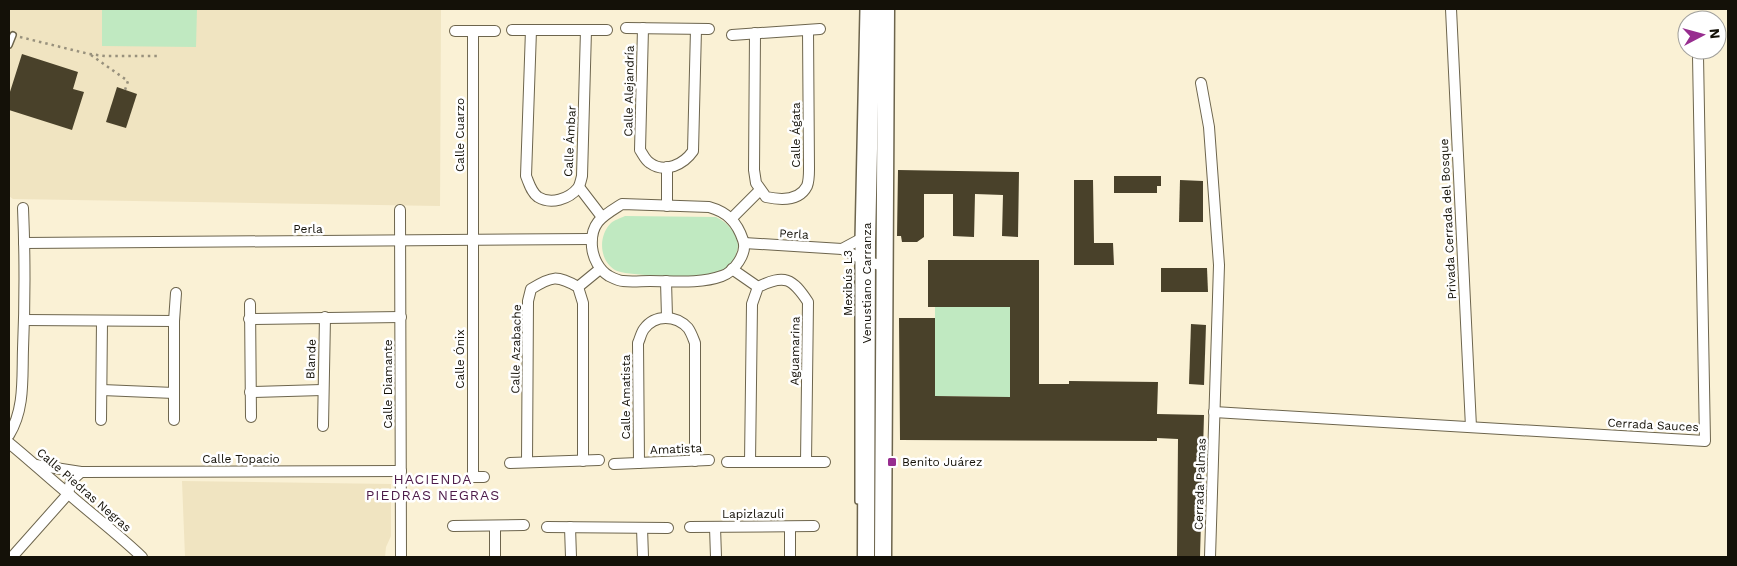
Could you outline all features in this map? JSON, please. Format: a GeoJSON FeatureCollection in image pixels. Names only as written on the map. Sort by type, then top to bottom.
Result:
{"type":"FeatureCollection","features":[{"type":"Feature","properties":{"kind":"main road","name":"Venustiano Carranza"},"geometry":{"type":"LineString","coordinates":[[866,557],[862,238],[872,9]]}},
{"type":"Feature","properties":{"kind":"main road","name":"Venustiano Carranza"},"geometry":{"type":"LineString","coordinates":[[883,557],[883,266],[886,9]]}},
{"type":"Feature","properties":{"kind":"street","name":"Privada Cerrada del Bosque"},"geometry":{"type":"LineString","coordinates":[[1450,9],[1471,427]]}},
{"type":"Feature","properties":{"kind":"street"},"geometry":{"type":"LineString","coordinates":[[626,28],[710,29]]}},
{"type":"Feature","properties":{"kind":"street","name":"Calle Alejandría"},"geometry":{"type":"LineString","coordinates":[[643,28],[640,150],[648,162],[657,167],[667,167]]}},
{"type":"Feature","properties":{"kind":"street"},"geometry":{"type":"LineString","coordinates":[[667,206],[667,167],[680,165],[687,160],[692,151],[696,29]]}},
{"type":"Feature","properties":{"kind":"street"},"geometry":{"type":"LineString","coordinates":[[732,35],[820,29]]}},
{"type":"Feature","properties":{"kind":"street"},"geometry":{"type":"LineString","coordinates":[[512,30],[607,30]]}},
{"type":"Feature","properties":{"kind":"street","name":"Calle Ámbar"},"geometry":{"type":"LineString","coordinates":[[531,30],[526,176],[530,188],[538,197],[550,200],[564,200],[579,187],[582,176],[586,30]]}},
{"type":"Feature","properties":{"kind":"street","name":"Calle Ágata"},"geometry":{"type":"LineString","coordinates":[[760,190],[766,197],[790,199],[800,194],[807,185],[809,169],[808,30]]}},
{"type":"Feature","properties":{"kind":"street"},"geometry":{"type":"LineString","coordinates":[[455,31],[495,31]]}},
{"type":"Feature","properties":{"kind":"street","name":"Calle Cuarzo"},"geometry":{"type":"LineString","coordinates":[[472,240],[473,31]]}},
{"type":"Feature","properties":{"kind":"street"},"geometry":{"type":"LineString","coordinates":[[731,219],[760,190],[756,183],[754,170],[755,33]]}},
{"type":"Feature","properties":{"kind":"street","name":"Cerrada Sauces"},"geometry":{"type":"LineString","coordinates":[[1214,412],[1705,441],[1698,60]]}},
{"type":"Feature","properties":{"kind":"street","name":"Cerrada Palmas"},"geometry":{"type":"LineString","coordinates":[[1201,83],[1209,128],[1219,264],[1210,557]]}},
{"type":"Feature","properties":{"kind":"street"},"geometry":{"type":"LineString","coordinates":[[579,187],[602,217]]}},
{"type":"Feature","properties":{"kind":"street"},"geometry":{"type":"LineString","coordinates":[[622,204],[667,206],[709,207],[721,211],[739,229],[744,244],[742,257],[724,276],[710,280],[622,281],[600,269],[593,256],[591,239],[594,225],[602,217],[622,204]]}},
{"type":"Feature","properties":{"kind":"street"},"geometry":{"type":"LineString","coordinates":[[9,434],[16,424],[21,400],[24,320],[23,208]]}},
{"type":"Feature","properties":{"kind":"street","name":"Calle Diamante"},"geometry":{"type":"LineString","coordinates":[[400,210],[401,557]]}},
{"type":"Feature","properties":{"kind":"street"},"geometry":{"type":"LineString","coordinates":[[842,249],[884,228]]}},
{"type":"Feature","properties":{"kind":"street","name":"Perla"},"geometry":{"type":"LineString","coordinates":[[24,243],[401,242],[591,239]]}},
{"type":"Feature","properties":{"kind":"street","name":"Calle Ónix"},"geometry":{"type":"LineString","coordinates":[[472,240],[472,477],[484,477]]}},
{"type":"Feature","properties":{"kind":"street","name":"Perla"},"geometry":{"type":"LineString","coordinates":[[744,244],[842,249],[862,259],[883,266]]}},
{"type":"Feature","properties":{"kind":"street"},"geometry":{"type":"LineString","coordinates":[[582,461],[583,303],[578,287],[600,269]]}},
{"type":"Feature","properties":{"kind":"street"},"geometry":{"type":"LineString","coordinates":[[732,269],[758,287],[752,304],[750,462]]}},
{"type":"Feature","properties":{"kind":"street","name":"Calle Azabache"},"geometry":{"type":"LineString","coordinates":[[527,462],[528,301],[531,288],[548,278],[566,280],[578,287]]}},
{"type":"Feature","properties":{"kind":"street","name":"Aguamarina"},"geometry":{"type":"LineString","coordinates":[[758,287],[779,279],[793,282],[808,302],[806,462]]}},
{"type":"Feature","properties":{"kind":"street"},"geometry":{"type":"LineString","coordinates":[[666,281],[667,317],[680,322],[689,329],[695,342],[695,461]]}},
{"type":"Feature","properties":{"kind":"street"},"geometry":{"type":"LineString","coordinates":[[174,420],[174,322],[176,293]]}},
{"type":"Feature","properties":{"kind":"street"},"geometry":{"type":"LineString","coordinates":[[250,304],[251,417]]}},
{"type":"Feature","properties":{"kind":"street","name":"Blande"},"geometry":{"type":"LineString","coordinates":[[250,392],[322,390],[325,317]]}},
{"type":"Feature","properties":{"kind":"street"},"geometry":{"type":"LineString","coordinates":[[249,319],[401,317]]}},
{"type":"Feature","properties":{"kind":"street","name":"Calle Amatista"},"geometry":{"type":"LineString","coordinates":[[639,463],[638,343],[643,330],[651,322],[667,317]]}},
{"type":"Feature","properties":{"kind":"street"},"geometry":{"type":"LineString","coordinates":[[24,320],[174,322]]}},
{"type":"Feature","properties":{"kind":"street"},"geometry":{"type":"LineString","coordinates":[[101,420],[102,321]]}},
{"type":"Feature","properties":{"kind":"street"},"geometry":{"type":"LineString","coordinates":[[102,390],[174,394]]}},
{"type":"Feature","properties":{"kind":"street"},"geometry":{"type":"LineString","coordinates":[[322,390],[323,426]]}},
{"type":"Feature","properties":{"kind":"street","name":"Calle Piedras Negras"},"geometry":{"type":"LineString","coordinates":[[9,443],[142,557]]}},
{"type":"Feature","properties":{"kind":"street"},"geometry":{"type":"LineString","coordinates":[[510,463],[599,460]]}},
{"type":"Feature","properties":{"kind":"street","name":"Amatista"},"geometry":{"type":"LineString","coordinates":[[614,464],[709,460]]}},
{"type":"Feature","properties":{"kind":"street"},"geometry":{"type":"LineString","coordinates":[[727,462],[825,462]]}},
{"type":"Feature","properties":{"kind":"street","name":"Calle Topacio"},"geometry":{"type":"LineString","coordinates":[[36,465],[81,472],[401,471]]}},
{"type":"Feature","properties":{"kind":"street"},"geometry":{"type":"LineString","coordinates":[[19,555],[68,494],[70,481],[81,472]]}},
{"type":"Feature","properties":{"kind":"street"},"geometry":{"type":"LineString","coordinates":[[453,526],[524,525]]}},
{"type":"Feature","properties":{"kind":"street"},"geometry":{"type":"LineString","coordinates":[[494,526],[495,557]]}},
{"type":"Feature","properties":{"kind":"street"},"geometry":{"type":"LineString","coordinates":[[547,526],[668,528]]}},
{"type":"Feature","properties":{"kind":"street"},"geometry":{"type":"LineString","coordinates":[[790,527],[814,526]]}},
{"type":"Feature","properties":{"kind":"street"},"geometry":{"type":"LineString","coordinates":[[570,527],[571,557]]}},
{"type":"Feature","properties":{"kind":"street"},"geometry":{"type":"LineString","coordinates":[[690,527],[715,527]]}},
{"type":"Feature","properties":{"kind":"street","name":"Lapizlazuli"},"geometry":{"type":"LineString","coordinates":[[716,557],[715,527],[790,527],[790,557]]}},
{"type":"Feature","properties":{"kind":"street"},"geometry":{"type":"LineString","coordinates":[[642,528],[642,557]]}},
{"type":"Feature","properties":{"kind":"lane","name":"Mexibús L3"},"geometry":{"type":"LineString","coordinates":[[862,238],[863,9]]}},
{"type":"Feature","properties":{"kind":"lane"},"geometry":{"type":"LineString","coordinates":[[888,557],[888,276],[892,9]]}},
{"type":"Feature","properties":{"kind":"lane"},"geometry":{"type":"LineString","coordinates":[[9,45],[13,35]]}},
{"type":"Feature","properties":{"kind":"lane","name":"Mexibús L3"},"geometry":{"type":"LineString","coordinates":[[858,509],[862,259]]}},
{"type":"Feature","properties":{"kind":"path"},"geometry":{"type":"LineString","coordinates":[[13,35],[89,54],[105,56],[159,56]]}},
{"type":"Feature","properties":{"kind":"path"},"geometry":{"type":"LineString","coordinates":[[89,54],[128,81],[125,90]]}},
{"type":"Feature","properties":{"kind":"shaded area"},"geometry":{"type":"Polygon","coordinates":[[[9,9],[441,9],[440,206],[13,199],[9,196],[9,9]]]}},
{"type":"Feature","properties":{"kind":"shaded area"},"geometry":{"type":"Polygon","coordinates":[[[182,481],[391,484],[391,536],[386,547],[385,557],[185,557],[182,481]]]}},
{"type":"Feature","properties":{"kind":"green space"},"geometry":{"type":"Polygon","coordinates":[[[102,9],[197,9],[196,47],[102,46],[102,9]]]}},
{"type":"Feature","properties":{"kind":"green space"},"geometry":{"type":"Polygon","coordinates":[[[625,216],[716,217],[728,225],[734,232],[738,245],[736,255],[727,269],[709,276],[660,276],[631,274],[615,270],[610,266],[603,254],[602,241],[611,223],[625,216]]]}},
{"type":"Feature","properties":{"kind":"green space"},"geometry":{"type":"Polygon","coordinates":[[[935,307],[1010,307],[1010,397],[935,396],[935,307]]]}},
{"type":"Feature","properties":{"kind":"building"},"geometry":{"type":"Polygon","coordinates":[[[22,54],[78,72],[73,89],[84,92],[72,130],[9,110],[9,95],[22,54]]]}},
{"type":"Feature","properties":{"kind":"building"},"geometry":{"type":"Polygon","coordinates":[[[117,87],[137,94],[126,128],[106,122],[117,87]]]}},
{"type":"Feature","properties":{"kind":"building"},"geometry":{"type":"Polygon","coordinates":[[[898,170],[1019,172],[1018,237],[1002,236],[1003,195],[975,194],[974,237],[953,236],[953,194],[924,194],[924,237],[917,242],[902,242],[901,236],[897,236],[898,170]]]}},
{"type":"Feature","properties":{"kind":"building"},"geometry":{"type":"Polygon","coordinates":[[[1114,176],[1161,176],[1161,186],[1157,186],[1157,193],[1114,193],[1114,176]]]}},
{"type":"Feature","properties":{"kind":"building"},"geometry":{"type":"Polygon","coordinates":[[[1074,180],[1093,180],[1094,243],[1113,243],[1114,265],[1074,265],[1074,180]]]}},
{"type":"Feature","properties":{"kind":"building"},"geometry":{"type":"Polygon","coordinates":[[[1180,180],[1203,181],[1203,222],[1179,222],[1180,180]]]}},
{"type":"Feature","properties":{"kind":"building"},"geometry":{"type":"Polygon","coordinates":[[[928,260],[1039,260],[1039,384],[1069,384],[1069,381],[1158,382],[1157,414],[1204,415],[1200,557],[1177,557],[1178,439],[1157,438],[1157,441],[900,440],[899,318],[935,318],[935,396],[1010,397],[1010,307],[928,307],[928,260]]]}},
{"type":"Feature","properties":{"kind":"building"},"geometry":{"type":"Polygon","coordinates":[[[1161,268],[1207,268],[1208,292],[1161,292],[1161,268]]]}},
{"type":"Feature","properties":{"kind":"building"},"geometry":{"type":"Polygon","coordinates":[[[1191,324],[1206,325],[1204,385],[1189,384],[1191,324]]]}},
{"type":"Feature","properties":{"kind":"place","name":"Benito Juárez"},"geometry":{"type":"Point","coordinates":[892,462]}},
{"type":"Feature","properties":{"kind":"district","name":"HACIENDA PIEDRAS NEGRAS"},"geometry":{"type":"Point","coordinates":[433,488]}}]}
